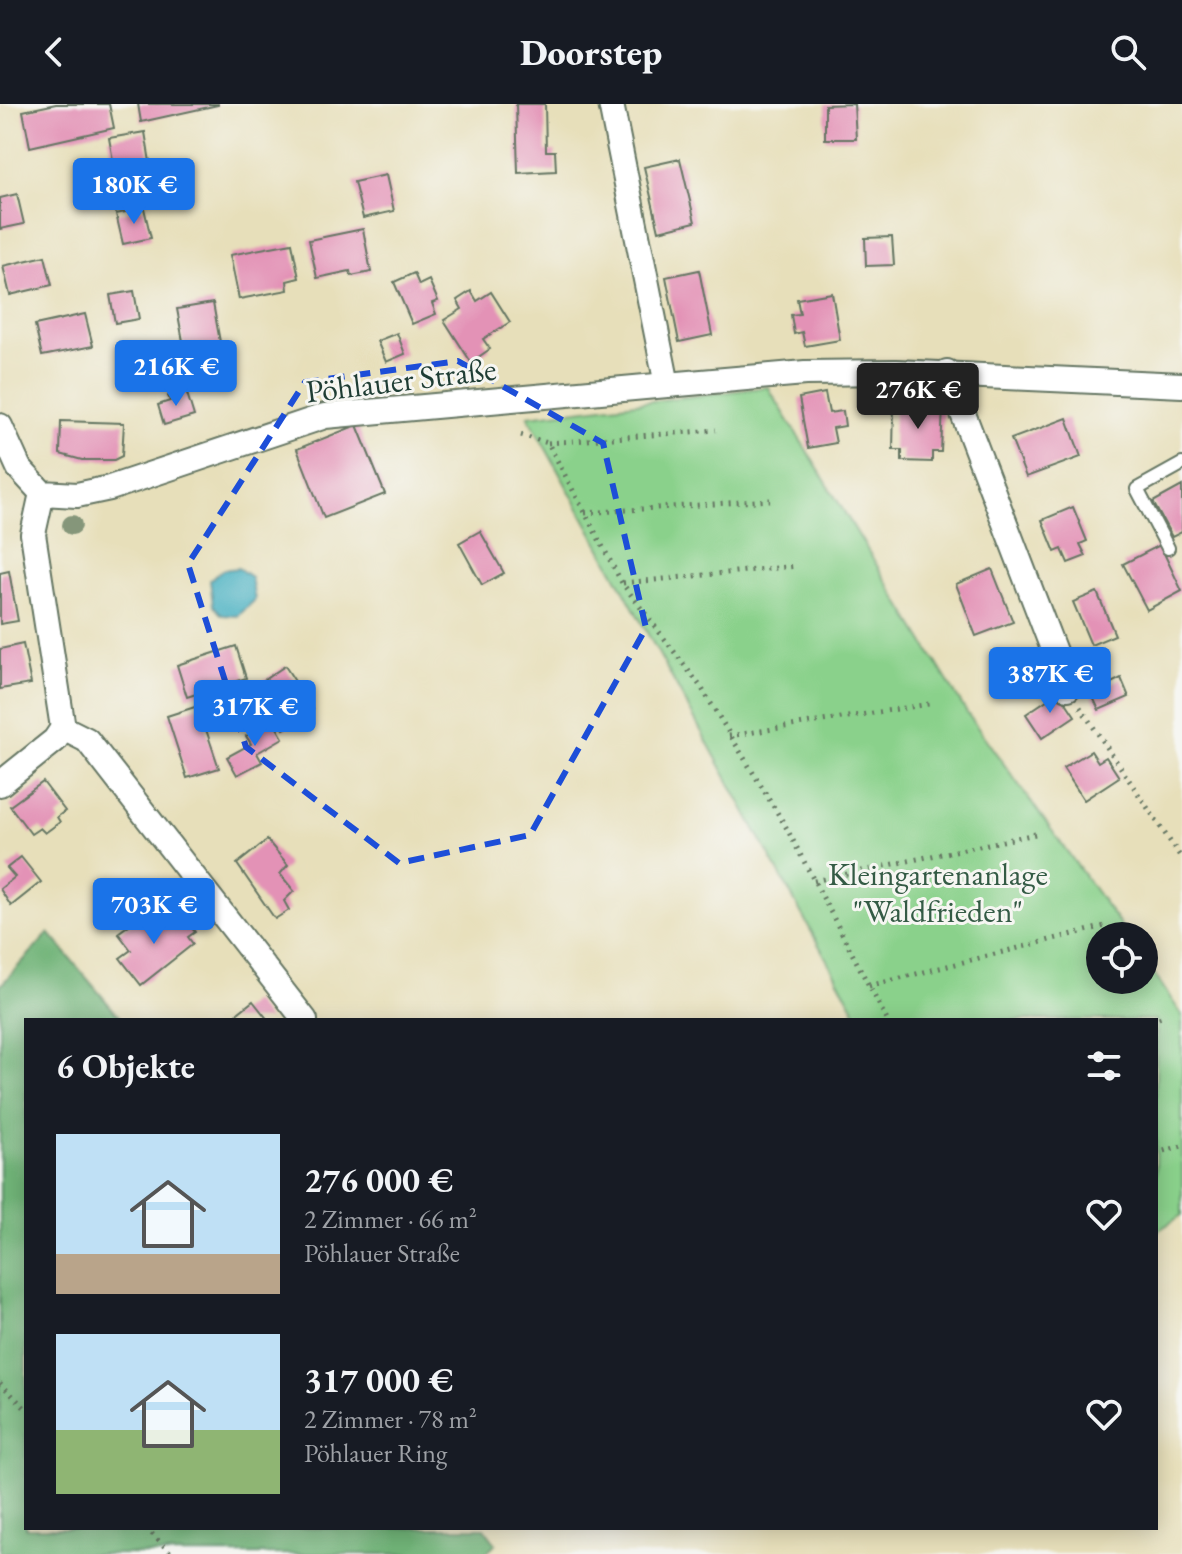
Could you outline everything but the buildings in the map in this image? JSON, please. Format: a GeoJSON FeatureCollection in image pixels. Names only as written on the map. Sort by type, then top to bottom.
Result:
{"type":"FeatureCollection","features":[{"type":"Feature","properties":{"kind":"street"},"geometry":{"type":"LineString","coordinates":[[611,104],[667,385]]}},
{"type":"Feature","properties":{"kind":"street"},"geometry":{"type":"LineString","coordinates":[[947,372],[1068,688]]}},
{"type":"Feature","properties":{"kind":"street","name":"Pöhlauer Straße"},"geometry":{"type":"LineString","coordinates":[[42,493],[77,495],[110,488],[325,416],[805,373],[947,372],[1182,385]]}},
{"type":"Feature","properties":{"kind":"street"},"geometry":{"type":"LineString","coordinates":[[0,426],[19,468],[42,493],[33,534],[63,728],[55,740],[0,784]]}},
{"type":"Feature","properties":{"kind":"street"},"geometry":{"type":"LineString","coordinates":[[63,728],[87,740],[303,1018]]}},
{"type":"Feature","properties":{"kind":"lane"},"geometry":{"type":"LineString","coordinates":[[1168,548],[1137,489],[1182,464]]}},
{"type":"Feature","properties":{"kind":"path"},"geometry":{"type":"LineString","coordinates":[[521,435],[548,443],[716,430]]}},
{"type":"Feature","properties":{"kind":"path"},"geometry":{"type":"LineString","coordinates":[[548,443],[622,583],[701,687],[786,827],[886,1018]]}},
{"type":"Feature","properties":{"kind":"path"},"geometry":{"type":"LineString","coordinates":[[585,513],[770,500]]}},
{"type":"Feature","properties":{"kind":"path"},"geometry":{"type":"LineString","coordinates":[[622,583],[797,566]]}},
{"type":"Feature","properties":{"kind":"path"},"geometry":{"type":"LineString","coordinates":[[1068,688],[1099,739],[1182,859]]}},
{"type":"Feature","properties":{"kind":"path"},"geometry":{"type":"LineString","coordinates":[[729,736],[929,704]]}},
{"type":"Feature","properties":{"kind":"path"},"geometry":{"type":"LineString","coordinates":[[814,881],[1040,833]]}},
{"type":"Feature","properties":{"kind":"path"},"geometry":{"type":"LineString","coordinates":[[869,986],[1086,931]]}},
{"type":"Feature","properties":{"kind":"path"},"geometry":{"type":"LineString","coordinates":[[1158,1018],[1162,1017]]}},
{"type":"Feature","properties":{"kind":"path"},"geometry":{"type":"LineString","coordinates":[[1158,1152],[1182,1146]]}},
{"type":"Feature","properties":{"kind":"path"},"geometry":{"type":"LineString","coordinates":[[0,1383],[24,1407]]}},
{"type":"Feature","properties":{"kind":"path"},"geometry":{"type":"LineString","coordinates":[[148,1530],[172,1554]]}},
{"type":"Feature","properties":{"kind":"highlighted area"},"geometry":{"type":"Polygon","coordinates":[[[458,361],[603,443],[646,628],[530,835],[399,863],[246,747],[188,564],[305,382],[458,361]]]}},
{"type":"Feature","properties":{"kind":"green space","name":"Kleingartenanlage \"Waldfrieden\""},"geometry":{"type":"Polygon","coordinates":[[[768,387],[967,713],[1118,922],[1086,922],[1086,994],[1158,994],[1158,980],[1182,1015],[1182,1215],[1158,1231],[1158,1018],[859,1018],[528,416],[768,387]]]}},
{"type":"Feature","properties":{"kind":"green space"},"geometry":{"type":"Polygon","coordinates":[[[49,933],[120,1018],[24,1018],[24,1530],[486,1530],[496,1544],[485,1554],[0,1554],[0,986],[49,933]]]}},
{"type":"Feature","properties":{"kind":"water"},"geometry":{"type":"Polygon","coordinates":[[[238,568],[251,577],[255,600],[238,616],[222,615],[213,605],[210,580],[222,570],[238,568]]]}}]}
